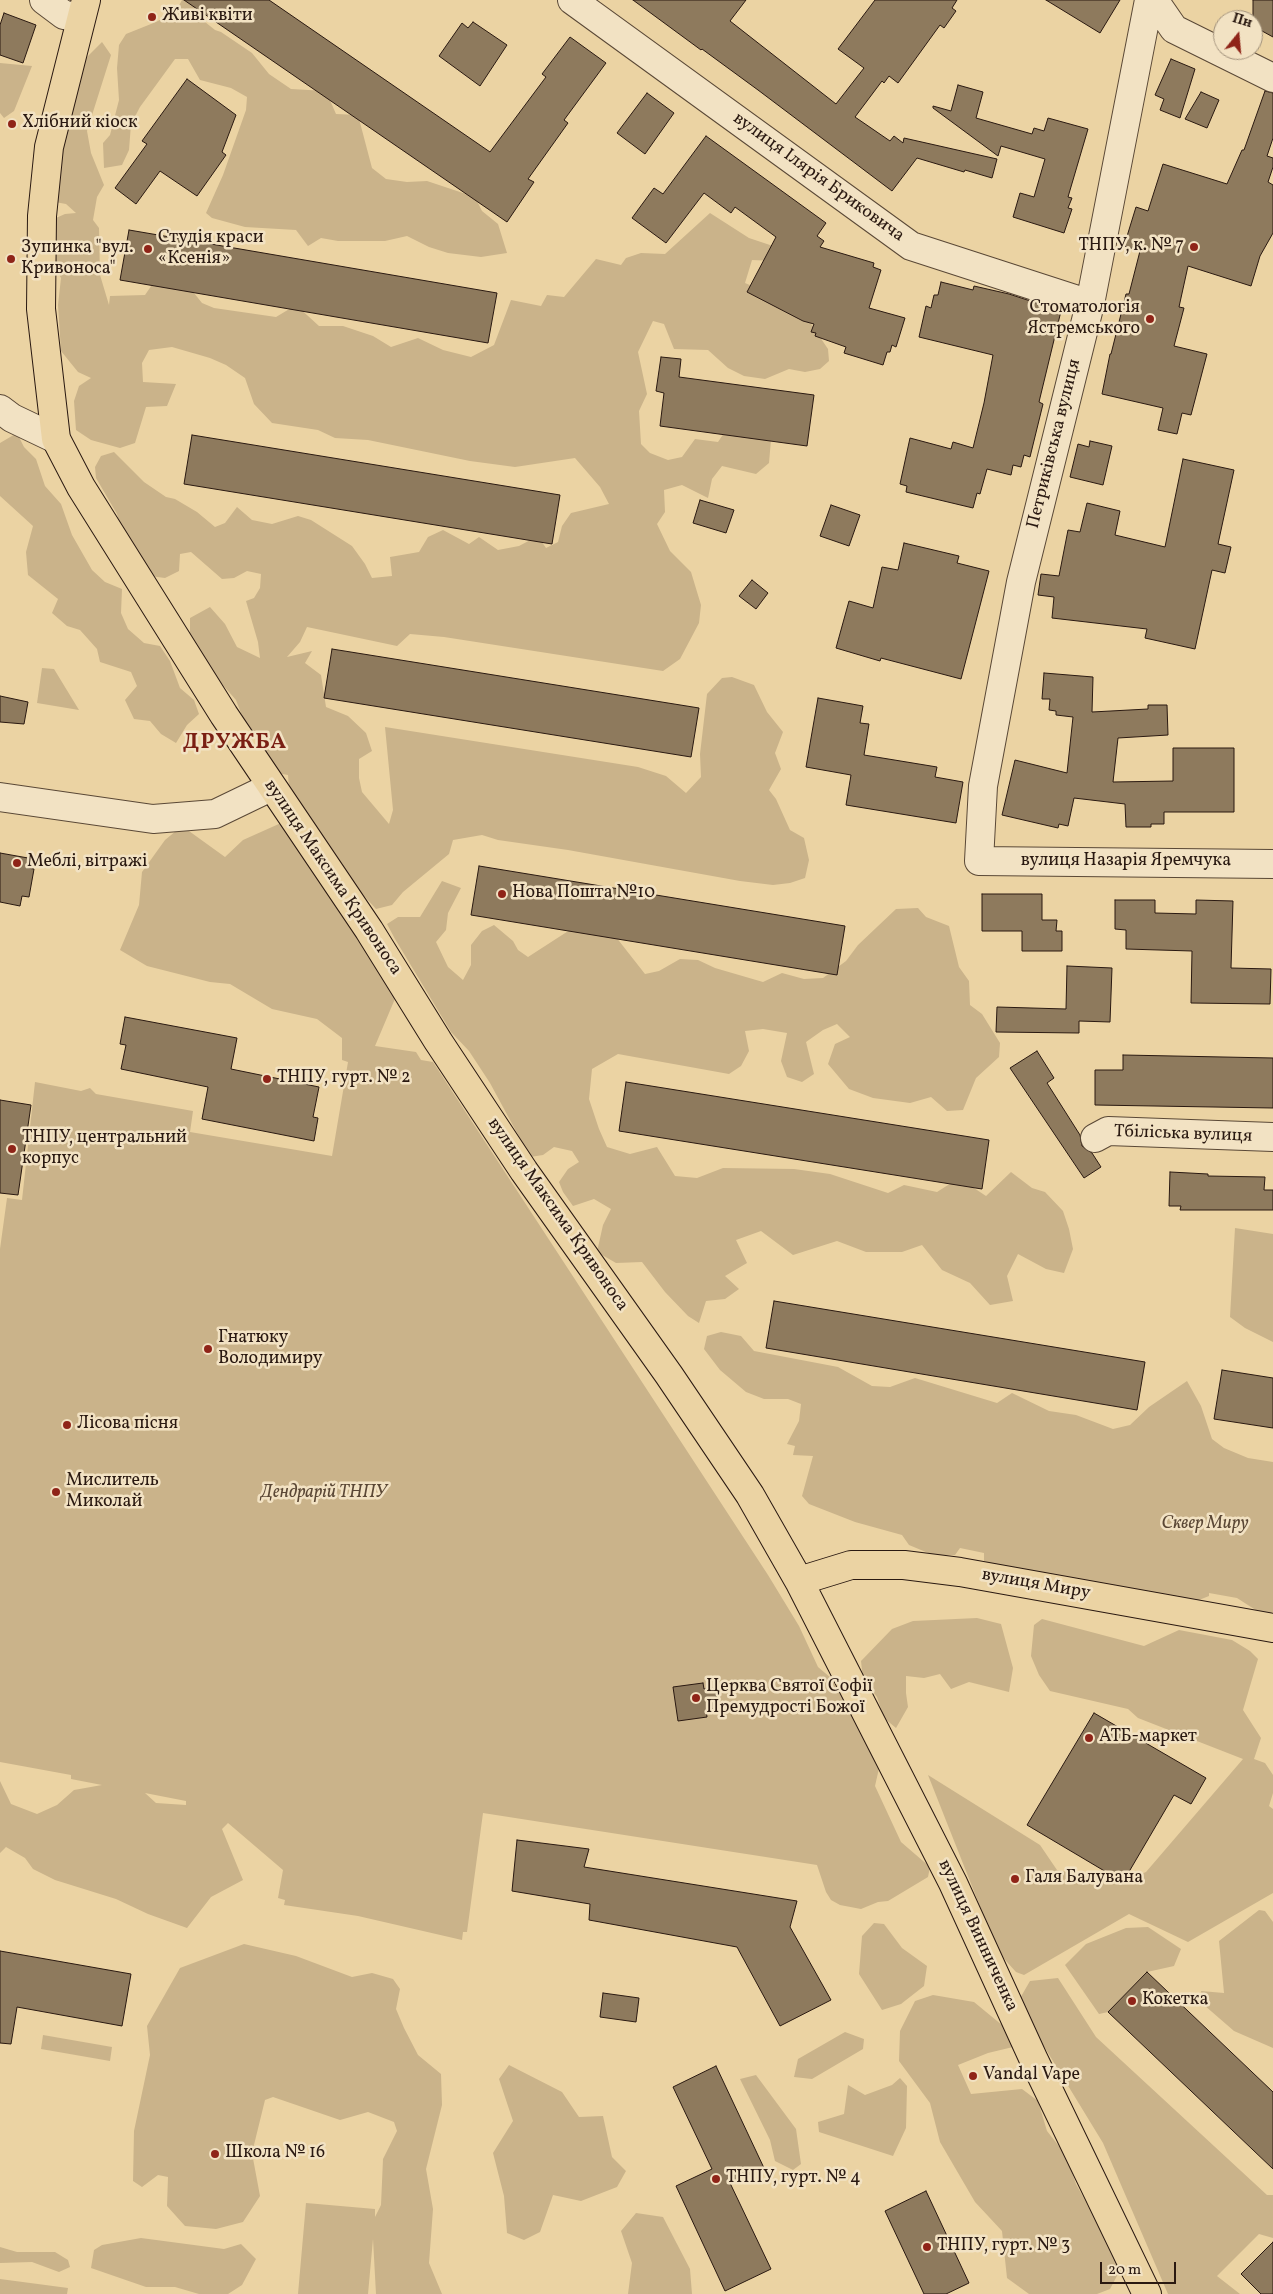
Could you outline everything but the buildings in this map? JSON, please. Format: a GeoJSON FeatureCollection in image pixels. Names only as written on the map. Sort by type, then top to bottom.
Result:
{"type":"FeatureCollection","features":[{"type":"Feature","properties":{"kind":"main road","name":"вулиця Максима Кривоноса"},"geometry":{"type":"LineString","coordinates":[[84,9],[49,147],[42,216],[41,309],[56,439],[81,486],[224,715],[369,930],[438,1041],[524,1171],[750,1495],[799,1581]]}},
{"type":"Feature","properties":{"kind":"main road","name":"вулиця Миру"},"geometry":{"type":"LineString","coordinates":[[799,1581],[851,1565],[904,1566],[960,1572],[1273,1628]]}},
{"type":"Feature","properties":{"kind":"main road","name":"вулиця Винниченка"},"geometry":{"type":"LineString","coordinates":[[799,1581],[953,1883],[1033,2058],[1147,2294]]}},
{"type":"Feature","properties":{"kind":"street"},"geometry":{"type":"LineString","coordinates":[[44,0],[64,15],[84,9]]}},
{"type":"Feature","properties":{"kind":"street","name":"вулиця Ілярія Бриковича"},"geometry":{"type":"LineString","coordinates":[[572,0],[911,246],[1090,304]]}},
{"type":"Feature","properties":{"kind":"street","name":"Петриківська вулиця"},"geometry":{"type":"LineString","coordinates":[[979,861],[983,786],[1021,582],[1090,304],[1149,0]]}},
{"type":"Feature","properties":{"kind":"street"},"geometry":{"type":"LineString","coordinates":[[1154,0],[1174,29],[1273,78]]}},
{"type":"Feature","properties":{"kind":"street"},"geometry":{"type":"LineString","coordinates":[[0,409],[12,418],[56,439]]}},
{"type":"Feature","properties":{"kind":"street"},"geometry":{"type":"LineString","coordinates":[[0,797],[153,819],[216,814],[271,787]]}},
{"type":"Feature","properties":{"kind":"street","name":"вулиця Назарія Яремчука"},"geometry":{"type":"LineString","coordinates":[[979,861],[1273,864]]}},
{"type":"Feature","properties":{"kind":"street","name":"Тбіліська вулиця"},"geometry":{"type":"LineString","coordinates":[[1095,1138],[1108,1131],[1273,1137]]}},
{"type":"Feature","properties":{"kind":"green space"},"geometry":{"type":"Polygon","coordinates":[[[182,0],[200,0],[195,14],[215,30],[252,53],[269,74],[291,89],[326,91],[336,114],[358,115],[372,168],[386,179],[407,182],[427,181],[475,197],[482,211],[498,224],[507,253],[481,257],[448,253],[429,247],[407,236],[385,241],[338,241],[321,238],[308,246],[296,230],[245,227],[212,218],[206,213],[223,175],[246,110],[247,97],[231,88],[200,80],[188,59],[175,59],[140,107],[131,124],[129,150],[122,165],[104,168],[103,143],[110,135],[119,100],[117,68],[119,45],[126,34],[156,22],[176,11],[182,0]]]}},
{"type":"Feature","properties":{"kind":"green space"},"geometry":{"type":"Polygon","coordinates":[[[102,42],[111,55],[87,131],[91,153],[104,185],[97,197],[93,220],[99,228],[100,275],[109,305],[110,296],[145,295],[156,279],[190,288],[202,303],[214,308],[276,317],[296,305],[319,326],[343,326],[373,336],[391,347],[418,338],[443,350],[471,357],[494,345],[511,300],[541,306],[547,295],[564,297],[596,259],[621,265],[626,258],[641,253],[665,254],[710,213],[749,238],[776,247],[775,261],[752,260],[745,283],[799,306],[828,349],[829,361],[820,369],[805,372],[789,369],[765,379],[744,376],[728,368],[708,350],[674,349],[664,324],[653,321],[638,352],[647,394],[639,411],[641,444],[650,453],[668,460],[682,457],[695,439],[718,442],[736,415],[772,428],[769,463],[756,474],[722,466],[712,479],[708,498],[682,485],[664,490],[665,512],[657,524],[670,551],[691,572],[701,605],[699,623],[680,659],[663,671],[444,637],[410,634],[397,646],[307,627],[300,642],[287,657],[312,651],[305,663],[321,675],[326,707],[348,716],[366,733],[372,751],[359,759],[359,778],[362,792],[389,824],[393,810],[385,727],[638,767],[666,776],[686,793],[701,777],[700,754],[707,694],[722,678],[732,677],[754,685],[767,712],[783,732],[775,753],[781,769],[769,790],[776,799],[790,830],[804,838],[809,860],[805,878],[790,883],[773,885],[740,881],[568,850],[498,840],[482,835],[453,840],[449,854],[403,892],[392,905],[376,909],[335,864],[289,788],[288,775],[277,773],[245,724],[236,700],[207,667],[196,650],[190,634],[190,618],[210,607],[225,624],[237,647],[260,658],[258,642],[246,601],[254,598],[260,588],[261,574],[247,571],[234,578],[222,579],[191,552],[180,554],[179,571],[165,578],[150,576],[121,528],[117,514],[96,478],[95,467],[101,456],[114,452],[144,482],[166,497],[175,499],[197,512],[215,527],[225,523],[237,507],[252,520],[272,524],[298,516],[311,520],[352,546],[372,578],[392,576],[390,557],[419,552],[428,537],[443,530],[469,544],[479,537],[498,550],[519,546],[538,536],[546,548],[558,542],[562,526],[571,513],[609,504],[600,487],[575,458],[515,467],[470,461],[368,440],[335,438],[318,430],[272,423],[254,404],[245,378],[226,365],[210,358],[172,347],[149,350],[142,363],[143,382],[176,384],[167,406],[146,407],[135,443],[120,448],[91,440],[76,430],[74,401],[79,386],[91,378],[78,372],[61,351],[58,305],[61,278],[52,262],[52,236],[56,218],[65,214],[76,213],[66,204],[55,202],[59,155],[81,63],[102,42]]]}},
{"type":"Feature","properties":{"kind":"green space"},"geometry":{"type":"Polygon","coordinates":[[[0,63],[32,66],[14,111],[4,118],[0,113],[0,63]]]}},
{"type":"Feature","properties":{"kind":"green space"},"geometry":{"type":"Polygon","coordinates":[[[17,433],[24,447],[36,459],[45,486],[61,504],[72,535],[92,570],[105,582],[122,589],[121,613],[128,629],[144,643],[160,646],[170,661],[180,688],[194,700],[199,714],[187,725],[176,743],[161,734],[150,721],[134,719],[125,700],[137,686],[131,672],[100,662],[97,649],[80,630],[67,626],[52,613],[58,599],[28,575],[26,552],[33,526],[0,496],[0,443],[17,433]]]}},
{"type":"Feature","properties":{"kind":"green space"},"geometry":{"type":"Polygon","coordinates":[[[42,668],[54,669],[79,710],[37,703],[42,668]]]}},
{"type":"Feature","properties":{"kind":"green space","name":"Дендрарій ТНПУ"},"geometry":{"type":"Polygon","coordinates":[[[281,823],[397,994],[375,1046],[416,1052],[421,1060],[433,1062],[768,1575],[799,1626],[818,1667],[831,1678],[880,1764],[875,1786],[901,1842],[930,1867],[928,1877],[888,1901],[878,1902],[861,1909],[840,1905],[831,1900],[826,1892],[817,1865],[483,1813],[467,1932],[463,1932],[462,1940],[358,1916],[284,1905],[285,1900],[278,1898],[283,1870],[228,1823],[222,1829],[243,1880],[211,1897],[187,1928],[148,1914],[116,1899],[55,1880],[33,1869],[25,1858],[6,1847],[0,1853],[0,1781],[11,1804],[37,1814],[57,1805],[74,1790],[102,1785],[71,1779],[71,1775],[0,1762],[0,1249],[7,1198],[22,1200],[35,1082],[81,1091],[90,1088],[96,1094],[193,1111],[190,1132],[332,1156],[348,1062],[342,1060],[342,1038],[317,1019],[272,1009],[230,984],[210,982],[147,966],[120,950],[139,905],[142,872],[165,840],[182,826],[225,857],[243,840],[281,823]],[[145,1793],[156,1803],[186,1805],[186,1801],[145,1793]]]}},
{"type":"Feature","properties":{"kind":"green space"},"geometry":{"type":"Polygon","coordinates":[[[442,881],[461,888],[448,913],[446,930],[436,942],[448,967],[463,980],[471,965],[471,945],[482,931],[494,925],[513,941],[518,950],[528,957],[576,926],[612,932],[645,974],[659,971],[680,959],[698,960],[715,968],[763,982],[782,973],[804,979],[823,978],[846,961],[858,945],[896,909],[918,908],[926,917],[949,926],[959,967],[969,981],[970,1005],[982,1014],[1000,1043],[999,1057],[976,1078],[963,1110],[947,1111],[931,1097],[910,1103],[873,1098],[849,1089],[828,1064],[835,1044],[850,1037],[837,1024],[823,1030],[806,1042],[814,1074],[802,1082],[787,1077],[781,1061],[787,1033],[763,1029],[745,1031],[749,1051],[741,1066],[729,1074],[618,1054],[592,1069],[589,1099],[607,1147],[630,1154],[657,1147],[675,1176],[697,1178],[723,1168],[794,1169],[830,1174],[888,1193],[904,1185],[937,1192],[959,1178],[986,1196],[1011,1172],[1032,1188],[1045,1192],[1063,1211],[1073,1249],[1064,1273],[1046,1269],[1018,1254],[1007,1276],[1013,1301],[990,1305],[970,1283],[942,1270],[922,1245],[902,1252],[866,1252],[837,1241],[793,1255],[761,1231],[736,1240],[747,1263],[725,1276],[739,1289],[725,1299],[706,1301],[699,1323],[688,1316],[665,1292],[642,1262],[616,1263],[597,1252],[603,1225],[611,1209],[594,1199],[573,1206],[563,1192],[559,1182],[568,1169],[579,1162],[572,1151],[554,1147],[543,1155],[530,1157],[490,1083],[469,1051],[451,1032],[395,939],[387,924],[398,917],[420,917],[442,881]]]}},
{"type":"Feature","properties":{"kind":"green space"},"geometry":{"type":"Polygon","coordinates":[[[1235,1228],[1273,1234],[1273,1342],[1245,1328],[1230,1317],[1235,1228]]]}},
{"type":"Feature","properties":{"kind":"green space","name":"Сквер Миру"},"geometry":{"type":"Polygon","coordinates":[[[721,1332],[741,1336],[754,1351],[838,1367],[872,1386],[890,1387],[915,1378],[997,1403],[1012,1393],[1049,1411],[1076,1415],[1113,1429],[1130,1425],[1149,1407],[1187,1381],[1201,1406],[1212,1439],[1224,1448],[1248,1458],[1273,1462],[1273,1612],[1265,1616],[1237,1598],[1209,1593],[1209,1596],[1179,1608],[1030,1578],[984,1561],[984,1553],[960,1548],[955,1555],[933,1555],[909,1545],[902,1535],[855,1522],[809,1504],[802,1496],[813,1456],[793,1455],[795,1446],[787,1444],[799,1421],[801,1404],[788,1399],[764,1399],[746,1392],[720,1370],[704,1349],[707,1336],[721,1332]]]}},
{"type":"Feature","properties":{"kind":"green space"},"geometry":{"type":"Polygon","coordinates":[[[977,1618],[1001,1624],[1013,1668],[1009,1692],[969,1682],[951,1689],[940,1674],[924,1678],[906,1676],[908,1707],[896,1728],[884,1718],[877,1697],[863,1679],[861,1661],[892,1629],[913,1621],[977,1618]]]}},
{"type":"Feature","properties":{"kind":"green space"},"geometry":{"type":"Polygon","coordinates":[[[1042,1619],[1144,1646],[1179,1630],[1232,1640],[1250,1651],[1258,1659],[1243,1710],[1261,1738],[1254,1759],[1265,1763],[1273,1775],[1273,1793],[1269,1806],[1273,1809],[1273,1893],[1188,1942],[1129,1914],[1024,1975],[1016,1972],[998,1952],[928,1775],[1040,1845],[1057,1870],[1123,1882],[1146,1872],[1243,1759],[1138,1718],[1128,1709],[1050,1691],[1039,1675],[1031,1656],[1034,1625],[1042,1619]]]}},
{"type":"Feature","properties":{"kind":"green space"},"geometry":{"type":"Polygon","coordinates":[[[1259,1910],[1265,1911],[1273,1922],[1273,2048],[1234,2031],[1204,2005],[1201,1991],[1224,1993],[1219,1941],[1259,1910]]]}},
{"type":"Feature","properties":{"kind":"green space"},"geometry":{"type":"Polygon","coordinates":[[[874,1923],[884,1924],[902,1948],[927,1966],[924,1986],[901,2004],[882,2010],[859,1974],[862,1936],[874,1923]]]}},
{"type":"Feature","properties":{"kind":"green space"},"geometry":{"type":"Polygon","coordinates":[[[1148,1927],[1181,1949],[1174,1966],[1147,1972],[1108,2012],[1099,2014],[1065,1965],[1086,1944],[1126,1928],[1148,1927]]]}},
{"type":"Feature","properties":{"kind":"green space"},"geometry":{"type":"Polygon","coordinates":[[[244,1944],[296,1956],[352,1977],[372,1973],[393,1979],[400,1989],[396,2009],[404,2028],[418,2055],[441,2074],[442,2105],[426,2169],[433,2209],[429,2263],[442,2294],[376,2294],[373,2239],[368,2294],[298,2294],[306,2203],[375,2209],[375,2217],[381,2205],[383,2159],[397,2131],[394,2122],[368,2112],[340,2120],[273,2097],[265,2100],[252,2153],[260,2196],[243,2222],[216,2229],[185,2226],[167,2206],[168,2177],[158,2175],[142,2187],[133,2181],[134,2131],[150,2055],[147,2026],[180,1968],[244,1944]]]}},
{"type":"Feature","properties":{"kind":"green space"},"geometry":{"type":"Polygon","coordinates":[[[1058,1978],[1096,2037],[1267,2195],[1273,2195],[1273,2238],[1259,2234],[1217,2276],[1240,2294],[1168,2294],[1103,2143],[1020,2007],[1019,2000],[1030,1981],[1058,1978]]]}},
{"type":"Feature","properties":{"kind":"green space"},"geometry":{"type":"Polygon","coordinates":[[[933,1995],[974,2002],[1008,2030],[1013,2047],[988,2053],[958,2065],[971,2094],[1022,2089],[1038,2101],[1047,2131],[1066,2155],[1076,2184],[1113,2252],[1119,2272],[1110,2289],[1097,2294],[1029,2294],[1007,2278],[1002,2231],[975,2202],[940,2142],[930,2103],[899,2061],[900,2031],[915,2001],[933,1995]]]}},
{"type":"Feature","properties":{"kind":"green space"},"geometry":{"type":"Polygon","coordinates":[[[845,2032],[864,2039],[863,2049],[812,2079],[794,2077],[798,2059],[845,2032]]]}},
{"type":"Feature","properties":{"kind":"green space"},"geometry":{"type":"Polygon","coordinates":[[[43,2035],[112,2047],[110,2061],[41,2049],[43,2035]]]}},
{"type":"Feature","properties":{"kind":"green space"},"geometry":{"type":"Polygon","coordinates":[[[509,2065],[562,2092],[579,2117],[603,2116],[612,2157],[626,2171],[617,2187],[581,2201],[553,2195],[540,2232],[524,2240],[507,2233],[504,2196],[493,2153],[513,2121],[499,2079],[509,2065]]]}},
{"type":"Feature","properties":{"kind":"green space"},"geometry":{"type":"Polygon","coordinates":[[[756,2075],[796,2129],[801,2164],[793,2170],[775,2161],[770,2140],[740,2079],[756,2075]]]}},
{"type":"Feature","properties":{"kind":"green space"},"geometry":{"type":"Polygon","coordinates":[[[900,2078],[907,2086],[906,2128],[893,2156],[819,2132],[818,2122],[844,2114],[848,2085],[865,2095],[892,2085],[900,2078]]]}},
{"type":"Feature","properties":{"kind":"green space"},"geometry":{"type":"Polygon","coordinates":[[[636,2213],[663,2217],[690,2269],[692,2294],[628,2294],[632,2263],[621,2231],[636,2213]]]}},
{"type":"Feature","properties":{"kind":"green space"},"geometry":{"type":"Polygon","coordinates":[[[141,2238],[224,2249],[241,2244],[256,2259],[242,2285],[228,2294],[199,2294],[175,2287],[146,2287],[91,2268],[94,2250],[102,2245],[141,2238]]]}},
{"type":"Feature","properties":{"kind":"green space"},"geometry":{"type":"Polygon","coordinates":[[[0,2247],[17,2252],[55,2252],[68,2260],[70,2267],[59,2272],[32,2262],[0,2263],[0,2247]]]}},
{"type":"Feature","properties":{"kind":"green space"},"geometry":{"type":"Polygon","coordinates":[[[0,2279],[68,2288],[67,2294],[0,2294],[0,2279]]]}},
{"type":"Feature","properties":{"kind":"place","name":"Живі квіти"},"geometry":{"type":"Point","coordinates":[152,17]}},
{"type":"Feature","properties":{"kind":"place","name":"Хлібний кіоск"},"geometry":{"type":"Point","coordinates":[12,124]}},
{"type":"Feature","properties":{"kind":"place","name":"ТНПУ, к. № 7"},"geometry":{"type":"Point","coordinates":[1194,247]}},
{"type":"Feature","properties":{"kind":"place","name":"Студія краси «Ксенія»"},"geometry":{"type":"Point","coordinates":[148,249]}},
{"type":"Feature","properties":{"kind":"place","name":"Зупинка \"вул. Кривоноса\""},"geometry":{"type":"Point","coordinates":[11,259]}},
{"type":"Feature","properties":{"kind":"place","name":"Стоматологія Ястремського"},"geometry":{"type":"Point","coordinates":[1150,319]}},
{"type":"Feature","properties":{"kind":"place","name":"Меблі, вітражі"},"geometry":{"type":"Point","coordinates":[17,863]}},
{"type":"Feature","properties":{"kind":"place","name":"Нова Пошта №10"},"geometry":{"type":"Point","coordinates":[502,894]}},
{"type":"Feature","properties":{"kind":"place","name":"ТНПУ, гурт. № 2"},"geometry":{"type":"Point","coordinates":[267,1079]}},
{"type":"Feature","properties":{"kind":"place","name":"ТНПУ, центральний корпус"},"geometry":{"type":"Point","coordinates":[12,1149]}},
{"type":"Feature","properties":{"kind":"place","name":"Гнатюку Володимиру"},"geometry":{"type":"Point","coordinates":[208,1349]}},
{"type":"Feature","properties":{"kind":"place","name":"Лісова пісня"},"geometry":{"type":"Point","coordinates":[67,1425]}},
{"type":"Feature","properties":{"kind":"place","name":"Мислитель Миколай"},"geometry":{"type":"Point","coordinates":[56,1492]}},
{"type":"Feature","properties":{"kind":"place","name":"Церква Святої Софії Премудрості Божої"},"geometry":{"type":"Point","coordinates":[696,1698]}},
{"type":"Feature","properties":{"kind":"place","name":"АТБ-маркет"},"geometry":{"type":"Point","coordinates":[1089,1738]}},
{"type":"Feature","properties":{"kind":"place","name":"Галя Балувана"},"geometry":{"type":"Point","coordinates":[1015,1879]}},
{"type":"Feature","properties":{"kind":"place","name":"Кокетка"},"geometry":{"type":"Point","coordinates":[1132,2001]}},
{"type":"Feature","properties":{"kind":"place","name":"Vandal Vape"},"geometry":{"type":"Point","coordinates":[973,2076]}},
{"type":"Feature","properties":{"kind":"place","name":"Школа № 16"},"geometry":{"type":"Point","coordinates":[215,2154]}},
{"type":"Feature","properties":{"kind":"place","name":"ТНПУ, гурт. № 4"},"geometry":{"type":"Point","coordinates":[716,2179]}},
{"type":"Feature","properties":{"kind":"place","name":"ТНПУ, гурт. № 3"},"geometry":{"type":"Point","coordinates":[927,2247]}},
{"type":"Feature","properties":{"kind":"district","name":"ДРУЖБА"},"geometry":{"type":"Point","coordinates":[235,744]}}]}
